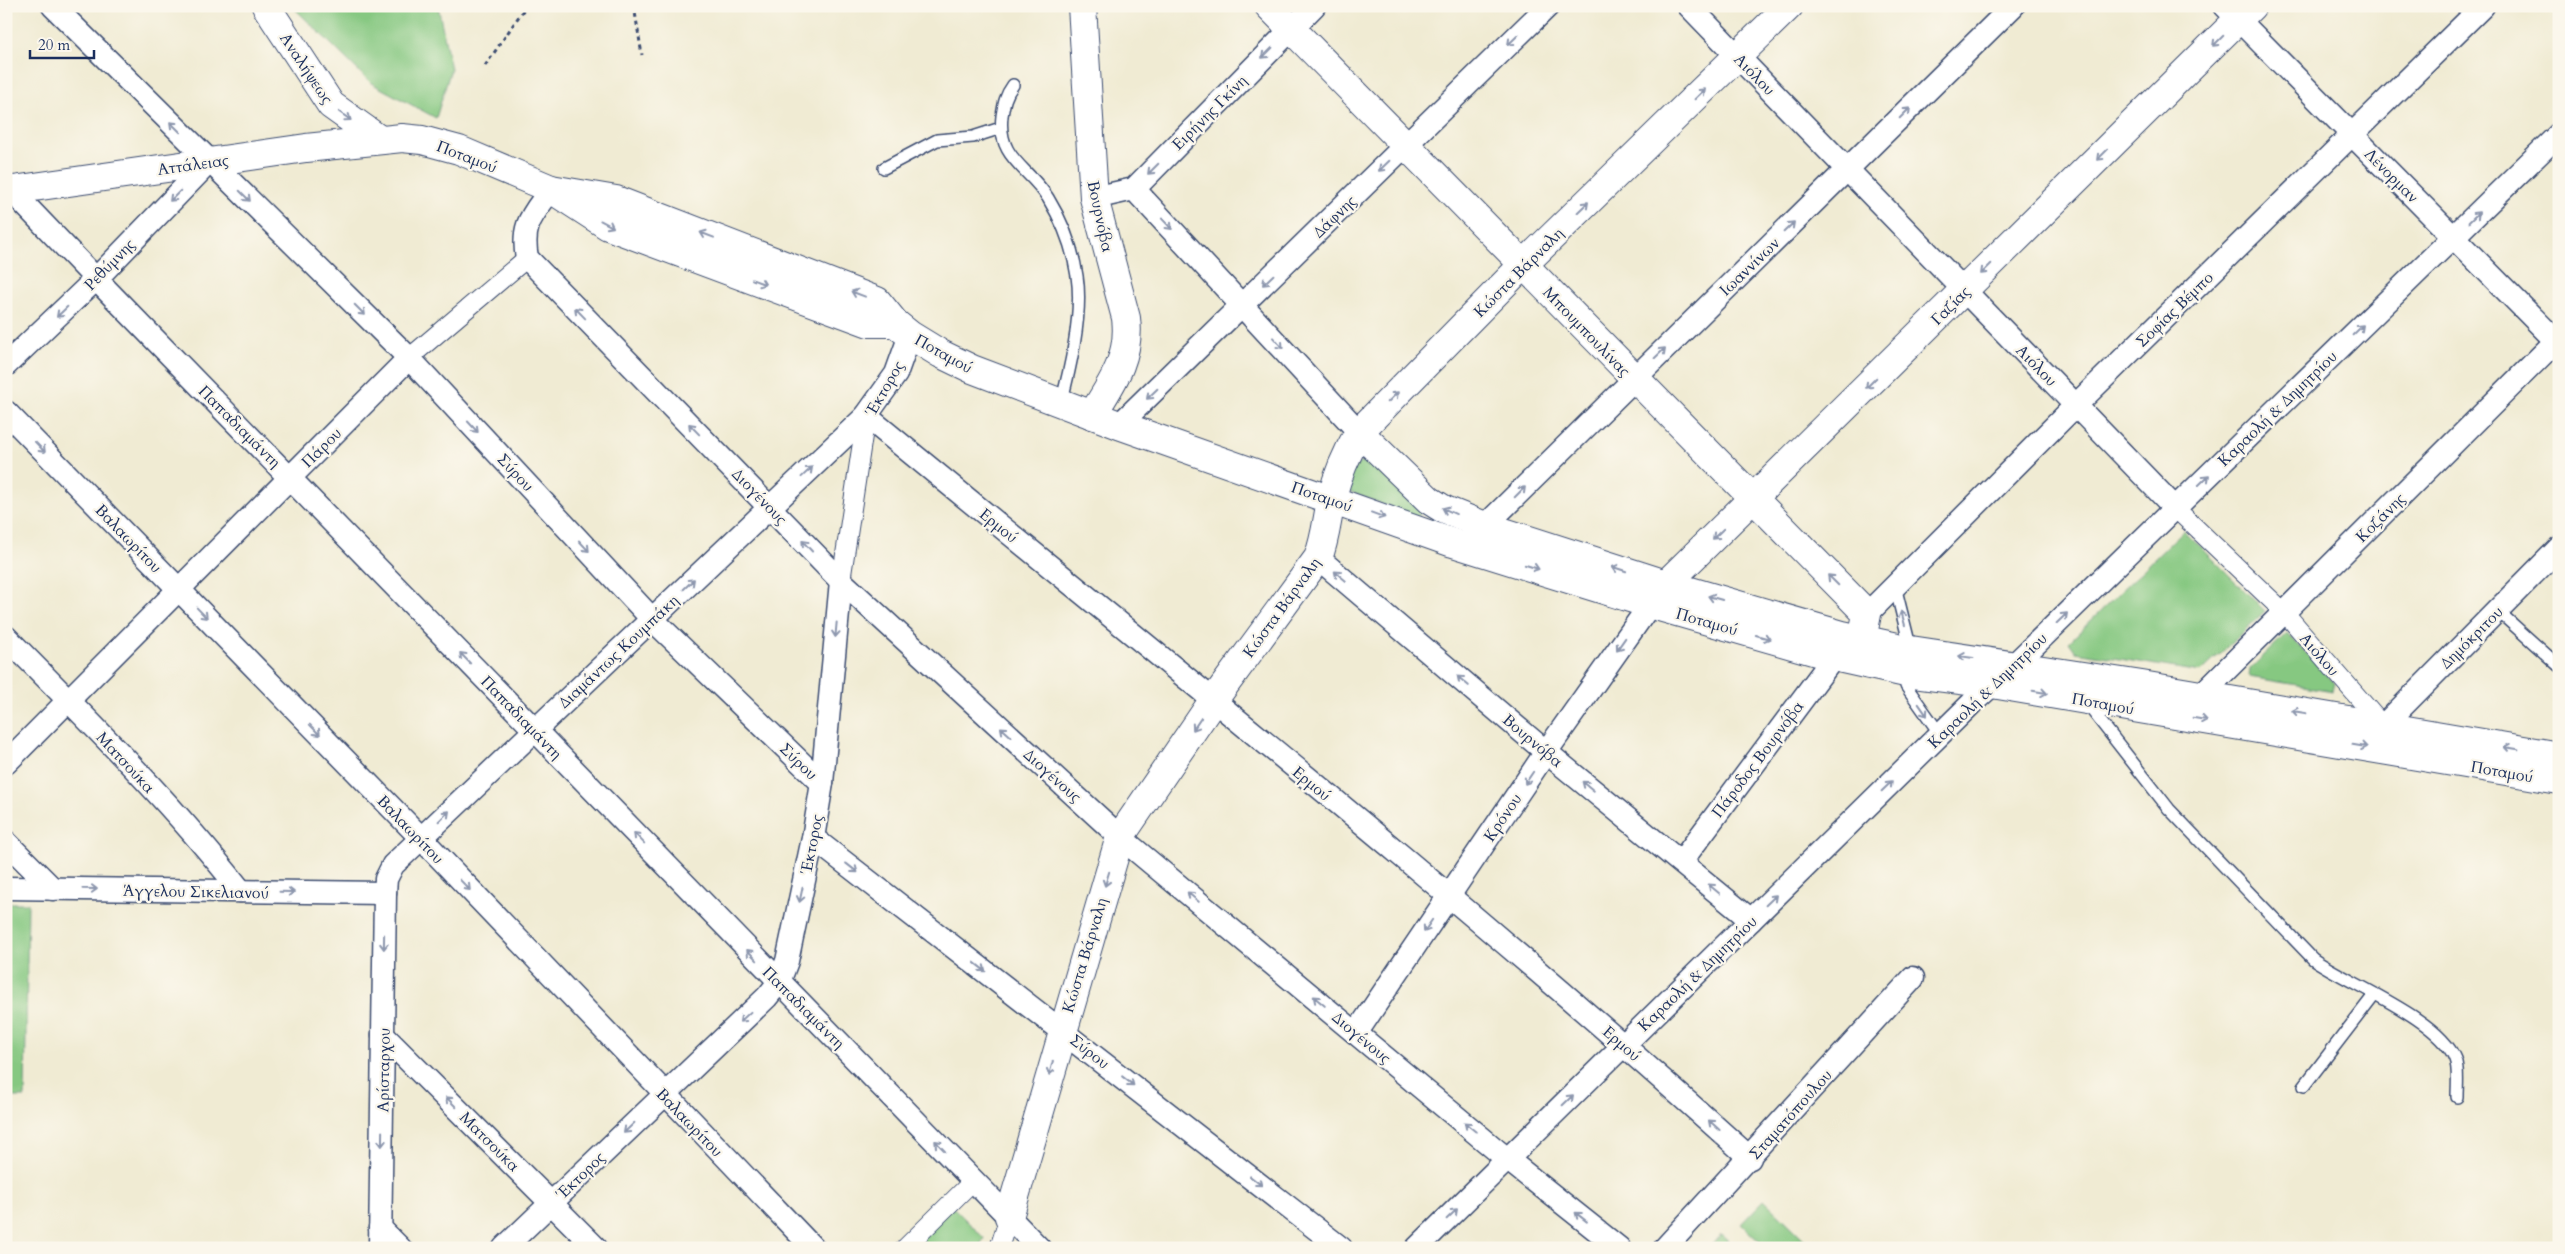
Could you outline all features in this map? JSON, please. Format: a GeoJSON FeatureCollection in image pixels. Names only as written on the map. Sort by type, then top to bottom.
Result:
{"type":"FeatureCollection","features":[{"type":"Feature","properties":{"kind":"street","name":"Σύρου"},"geometry":{"type":"LineString","coordinates":[[54,6],[409,358],[652,619],[822,783]]}},
{"type":"Feature","properties":{"kind":"street","name":"Αναλήψεως"},"geometry":{"type":"LineString","coordinates":[[266,6],[331,105],[380,140]]}},
{"type":"Feature","properties":{"kind":"street","name":"Μπουμπουλίνας"},"geometry":{"type":"LineString","coordinates":[[1269,6],[1753,500],[1865,627]]}},
{"type":"Feature","properties":{"kind":"street","name":"Ειρήνης Γκίνη"},"geometry":{"type":"LineString","coordinates":[[1134,188],[1314,6]]}},
{"type":"Feature","properties":{"kind":"street","name":"Δάφνης"},"geometry":{"type":"LineString","coordinates":[[1119,425],[1548,6]]}},
{"type":"Feature","properties":{"kind":"street","name":"Αιόλου"},"geometry":{"type":"LineString","coordinates":[[1689,6],[2175,508],[2285,613],[2383,726]]}},
{"type":"Feature","properties":{"kind":"street","name":"Κώστα Βάρναλη"},"geometry":{"type":"LineString","coordinates":[[999,1248],[1120,836],[1213,701],[1318,558],[1325,540],[1332,500],[1344,459],[1359,432],[1523,265],[1789,6]]}},
{"type":"Feature","properties":{"kind":"street","name":"Ιωαννίνων"},"geometry":{"type":"LineString","coordinates":[[1485,526],[2013,6]]}},
{"type":"Feature","properties":{"kind":"street","name":"Σοφίας Βέμπο"},"geometry":{"type":"LineString","coordinates":[[1865,627],[1895,586],[2076,405],[2482,6]]}},
{"type":"Feature","properties":{"kind":"street","name":"Βουρνόβα"},"geometry":{"type":"LineString","coordinates":[[1084,7],[1094,198],[1121,298],[1128,334],[1119,370],[1092,415]]}},
{"type":"Feature","properties":{"kind":"street","name":"Λένορμαν"},"geometry":{"type":"LineString","coordinates":[[2239,11],[2352,135],[2558,341]]}},
{"type":"Feature","properties":{"kind":"street","name":"Γαζίας"},"geometry":{"type":"LineString","coordinates":[[1658,594],[1965,290],[2239,11]]}},
{"type":"Feature","properties":{"kind":"street","name":"Καραολή & Δημητρίου"},"geometry":{"type":"LineString","coordinates":[[1417,1248],[1940,734],[2015,664],[2559,134]]}},
{"type":"Feature","properties":{"kind":"street","name":"Ποταμού"},"geometry":{"type":"LineString","coordinates":[[380,140],[402,138],[441,144],[551,189],[608,226],[869,323],[903,329],[941,354],[972,369],[1119,425],[1453,543],[1658,594],[1865,627],[1912,650],[2015,664],[2559,756]]}},
{"type":"Feature","properties":{"kind":"street","name":"Αττάλειας"},"geometry":{"type":"LineString","coordinates":[[8,188],[380,140]]}},
{"type":"Feature","properties":{"kind":"street","name":"Ρεθύμνης"},"geometry":{"type":"LineString","coordinates":[[6,365],[96,279],[210,162]]}},
{"type":"Feature","properties":{"kind":"street","name":"Παπαδιαμάντη"},"geometry":{"type":"LineString","coordinates":[[8,188],[1039,1248]]}},
{"type":"Feature","properties":{"kind":"street"},"geometry":{"type":"LineString","coordinates":[[1094,198],[1134,188],[1359,432]]}},
{"type":"Feature","properties":{"kind":"street"},"geometry":{"type":"LineString","coordinates":[[527,258],[525,232],[528,222],[551,189]]}},
{"type":"Feature","properties":{"kind":"street","name":"Πάρου"},"geometry":{"type":"LineString","coordinates":[[6,763],[409,358],[527,258]]}},
{"type":"Feature","properties":{"kind":"street","name":"Διογένους"},"geometry":{"type":"LineString","coordinates":[[527,258],[840,581],[1120,836],[1508,1159],[1619,1248]]}},
{"type":"Feature","properties":{"kind":"street","name":"Έκτορος"},"geometry":{"type":"LineString","coordinates":[[504,1248],[767,997],[780,982],[787,961],[813,838],[822,783],[840,581],[866,416],[896,374],[903,329]]}},
{"type":"Feature","properties":{"kind":"street","name":"Κοζάνης"},"geometry":{"type":"LineString","coordinates":[[2201,695],[2558,341]]}},
{"type":"Feature","properties":{"kind":"street","name":"Βαλαωρίτου"},"geometry":{"type":"LineString","coordinates":[[6,412],[421,838],[813,1248]]}},
{"type":"Feature","properties":{"kind":"street","name":"Διαμάντως Κουμπάκη"},"geometry":{"type":"LineString","coordinates":[[385,893],[386,879],[393,865],[866,416]]}},
{"type":"Feature","properties":{"kind":"street","name":"Ερμού"},"geometry":{"type":"LineString","coordinates":[[866,416],[1448,896],[1624,1044],[1750,1158]]}},
{"type":"Feature","properties":{"kind":"street","name":"Ποταμού"},"geometry":{"type":"LineString","coordinates":[[1359,432],[1429,500],[1445,510],[1658,594],[1897,678],[1930,685],[1992,684],[2559,780]]}},
{"type":"Feature","properties":{"kind":"street","name":"Δημόκριτου"},"geometry":{"type":"LineString","coordinates":[[2383,726],[2559,548]]}},
{"type":"Feature","properties":{"kind":"street","name":"Βουρνόβα"},"geometry":{"type":"LineString","coordinates":[[1318,558],[1546,752],[1751,920]]}},
{"type":"Feature","properties":{"kind":"street","name":"Κρόνου"},"geometry":{"type":"LineString","coordinates":[[1357,1032],[1546,752],[1658,594]]}},
{"type":"Feature","properties":{"kind":"street","name":"Ματσούκα"},"geometry":{"type":"LineString","coordinates":[[6,637],[69,700],[212,855],[241,891]]}},
{"type":"Feature","properties":{"kind":"street","name":"Πάροδος Βουρνόβα"},"geometry":{"type":"LineString","coordinates":[[1681,862],[1834,657]]}},
{"type":"Feature","properties":{"kind":"street","name":"Σύρου"},"geometry":{"type":"LineString","coordinates":[[813,838],[1341,1248]]}},
{"type":"Feature","properties":{"kind":"street"},"geometry":{"type":"LineString","coordinates":[[6,842],[53,889]]}},
{"type":"Feature","properties":{"kind":"street","name":"Άγγελου Σικελιανού"},"geometry":{"type":"LineString","coordinates":[[6,888],[385,893]]}},
{"type":"Feature","properties":{"kind":"street","name":"Αρίσταρχου"},"geometry":{"type":"LineString","coordinates":[[380,1238],[385,893]]}},
{"type":"Feature","properties":{"kind":"street","name":"Σταματόπουλου"},"geometry":{"type":"LineString","coordinates":[[1665,1248],[1750,1158],[1913,978]]}},
{"type":"Feature","properties":{"kind":"street","name":"Ματσούκα"},"geometry":{"type":"LineString","coordinates":[[383,1035],[596,1248]]}},
{"type":"Feature","properties":{"kind":"street"},"geometry":{"type":"LineString","coordinates":[[905,1248],[974,1180]]}},
{"type":"Feature","properties":{"kind":"street"},"geometry":{"type":"LineString","coordinates":[[380,1238],[400,1248]]}},
{"type":"Feature","properties":{"kind":"lane"},"geometry":{"type":"LineString","coordinates":[[1013,85],[1004,97],[1000,128],[1003,145],[1047,196],[1060,221],[1078,276],[1078,311],[1074,344],[1061,403]]}},
{"type":"Feature","properties":{"kind":"lane"},"geometry":{"type":"LineString","coordinates":[[884,168],[937,140],[974,137],[1000,128]]}},
{"type":"Feature","properties":{"kind":"lane"},"geometry":{"type":"LineString","coordinates":[[1895,586],[1912,650]]}},
{"type":"Feature","properties":{"kind":"lane"},"geometry":{"type":"LineString","coordinates":[[2498,611],[2559,666]]}},
{"type":"Feature","properties":{"kind":"lane"},"geometry":{"type":"LineString","coordinates":[[1897,678],[1940,734]]}},
{"type":"Feature","properties":{"kind":"lane"},"geometry":{"type":"LineString","coordinates":[[2083,699],[2169,809],[2313,960],[2336,975],[2406,1011],[2449,1046],[2456,1060],[2457,1097]]}},
{"type":"Feature","properties":{"kind":"lane"},"geometry":{"type":"LineString","coordinates":[[2304,1086],[2374,995]]}},
{"type":"Feature","properties":{"kind":"path"},"geometry":{"type":"LineString","coordinates":[[485,66],[526,6]]}},
{"type":"Feature","properties":{"kind":"path"},"geometry":{"type":"LineString","coordinates":[[634,6],[642,56]]}},
{"type":"Feature","properties":{"kind":"green space"},"geometry":{"type":"Polygon","coordinates":[[[292,6],[438,6],[451,69],[436,118],[371,83],[292,6]]]}},
{"type":"Feature","properties":{"kind":"green space"},"geometry":{"type":"Polygon","coordinates":[[[1371,462],[1419,509],[1420,515],[1417,518],[1348,491],[1346,485],[1357,464],[1371,462]]]}},
{"type":"Feature","properties":{"kind":"green space"},"geometry":{"type":"Polygon","coordinates":[[[2184,530],[2265,611],[2201,672],[2076,652],[2069,642],[2184,530]]]}},
{"type":"Feature","properties":{"kind":"green space"},"geometry":{"type":"Polygon","coordinates":[[[2287,633],[2335,683],[2333,691],[2249,677],[2250,669],[2287,633]]]}},
{"type":"Feature","properties":{"kind":"green space"},"geometry":{"type":"Polygon","coordinates":[[[6,903],[28,903],[25,1097],[6,1097],[6,903]]]}},
{"type":"Feature","properties":{"kind":"green space"},"geometry":{"type":"Polygon","coordinates":[[[1764,1200],[1810,1245],[1808,1248],[1766,1248],[1741,1224],[1764,1200]]]}},
{"type":"Feature","properties":{"kind":"green space"},"geometry":{"type":"Polygon","coordinates":[[[952,1206],[984,1238],[979,1248],[909,1248],[952,1206]]]}},
{"type":"Feature","properties":{"kind":"green space"},"geometry":{"type":"Polygon","coordinates":[[[1721,1234],[1736,1248],[1709,1248],[1721,1234]]]}}]}
